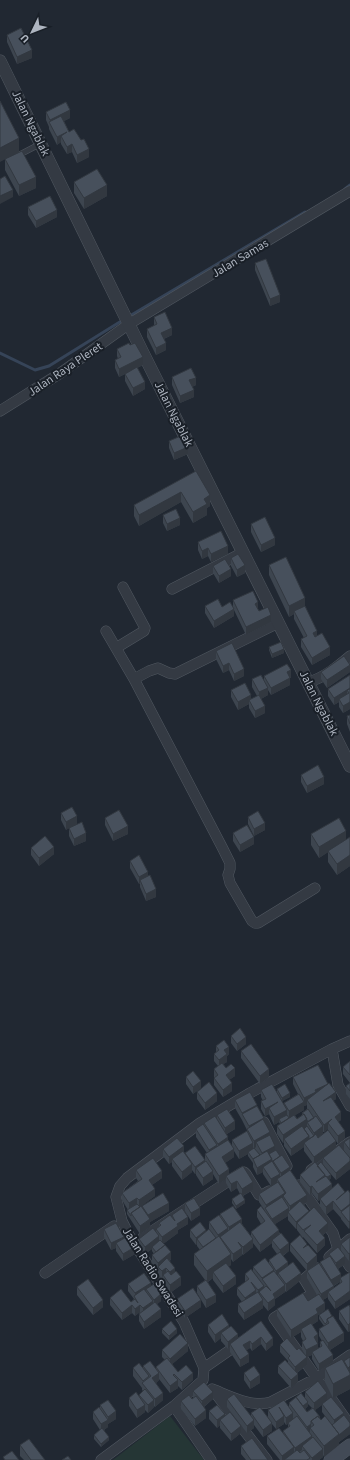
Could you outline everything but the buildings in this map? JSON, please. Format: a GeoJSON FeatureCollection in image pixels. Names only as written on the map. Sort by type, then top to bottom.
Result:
{"type":"FeatureCollection","features":[{"type":"Feature","properties":{"kind":"main road"},"geometry":{"type":"LineString","coordinates":[[331,1460],[350,1446]]}},
{"type":"Feature","properties":{"kind":"street","name":"Jalan Ngablak"},"geometry":{"type":"LineString","coordinates":[[0,61],[126,318],[350,766]]}},
{"type":"Feature","properties":{"kind":"street","name":"Jalan Samas"},"geometry":{"type":"LineString","coordinates":[[126,318],[350,191]]}},
{"type":"Feature","properties":{"kind":"street","name":"Jalan Raya Pleret"},"geometry":{"type":"LineString","coordinates":[[0,411],[59,374],[126,318]]}},
{"type":"Feature","properties":{"kind":"street"},"geometry":{"type":"LineString","coordinates":[[172,589],[243,552]]}},
{"type":"Feature","properties":{"kind":"street"},"geometry":{"type":"LineString","coordinates":[[116,648],[144,631],[145,628],[123,587]]}},
{"type":"Feature","properties":{"kind":"street"},"geometry":{"type":"LineString","coordinates":[[134,680],[148,671],[158,668],[175,674],[278,622]]}},
{"type":"Feature","properties":{"kind":"street"},"geometry":{"type":"LineString","coordinates":[[106,631],[134,680],[222,847],[230,863],[228,875],[230,883],[252,921],[258,923],[315,888]]}},
{"type":"Feature","properties":{"kind":"street"},"geometry":{"type":"LineString","coordinates":[[308,682],[318,680],[333,671],[350,656]]}},
{"type":"Feature","properties":{"kind":"street","name":"Jalan Radio Swadesi"},"geometry":{"type":"LineString","coordinates":[[203,1380],[204,1368],[184,1322],[134,1243],[122,1221],[116,1197],[122,1182],[188,1131],[251,1097],[332,1049],[350,1041]]}},
{"type":"Feature","properties":{"kind":"street"},"geometry":{"type":"LineString","coordinates":[[332,1049],[338,1085],[350,1106]]}},
{"type":"Feature","properties":{"kind":"street"},"geometry":{"type":"LineString","coordinates":[[259,1113],[279,1152],[296,1180],[333,1233],[338,1249],[350,1267]]}},
{"type":"Feature","properties":{"kind":"street"},"geometry":{"type":"LineString","coordinates":[[296,1180],[350,1142]]}},
{"type":"Feature","properties":{"kind":"street"},"geometry":{"type":"LineString","coordinates":[[134,1243],[241,1173],[244,1172],[246,1174],[259,1195],[262,1195],[274,1187]]}},
{"type":"Feature","properties":{"kind":"street"},"geometry":{"type":"LineString","coordinates":[[45,1273],[122,1221]]}},
{"type":"Feature","properties":{"kind":"street"},"geometry":{"type":"LineString","coordinates":[[304,1280],[350,1239]]}},
{"type":"Feature","properties":{"kind":"street"},"geometry":{"type":"LineString","coordinates":[[297,1270],[313,1293],[270,1321],[317,1378],[350,1425]]}},
{"type":"Feature","properties":{"kind":"street"},"geometry":{"type":"LineString","coordinates":[[204,1368],[248,1337]]}},
{"type":"Feature","properties":{"kind":"street"},"geometry":{"type":"LineString","coordinates":[[212,1389],[260,1405],[271,1402],[317,1378],[350,1355]]}},
{"type":"Feature","properties":{"kind":"street"},"geometry":{"type":"LineString","coordinates":[[101,1460],[174,1406],[203,1380],[212,1389],[267,1460]]}},
{"type":"Feature","properties":{"kind":"street"},"geometry":{"type":"LineString","coordinates":[[174,1406],[212,1460]]}},
{"type":"Feature","properties":{"kind":"lane"},"geometry":{"type":"LineString","coordinates":[[16,156],[41,144]]}},
{"type":"Feature","properties":{"kind":"shaded area"},"geometry":{"type":"Polygon","coordinates":[[[170,1416],[204,1460],[113,1460],[170,1416]]]}},
{"type":"Feature","properties":{"kind":"waterway"},"geometry":{"type":"LineString","coordinates":[[345,189],[350,185]]}},
{"type":"Feature","properties":{"kind":"waterway"},"geometry":{"type":"LineString","coordinates":[[128,317],[305,212]]}},
{"type":"Feature","properties":{"kind":"waterway"},"geometry":{"type":"LineString","coordinates":[[0,353],[35,370],[49,366],[123,320]]}}]}
